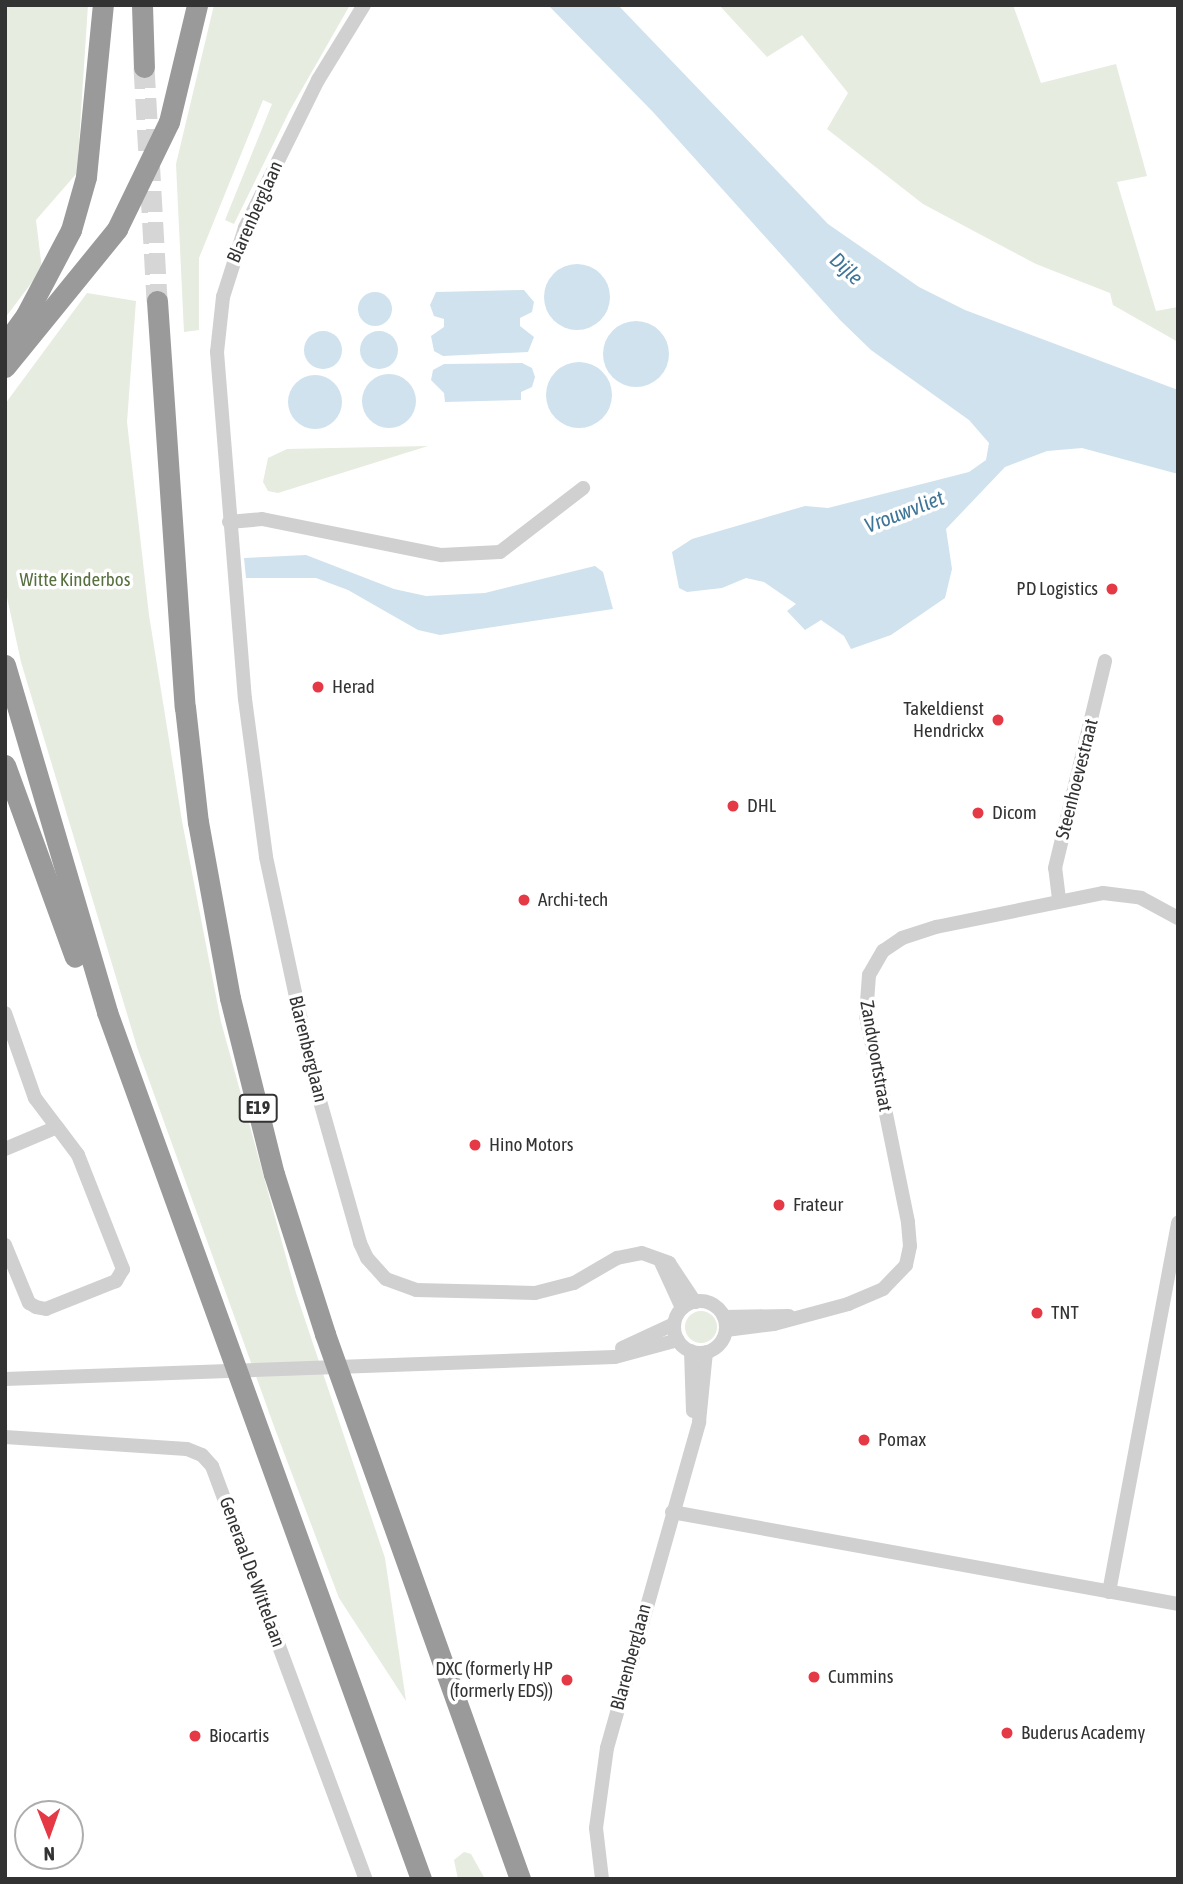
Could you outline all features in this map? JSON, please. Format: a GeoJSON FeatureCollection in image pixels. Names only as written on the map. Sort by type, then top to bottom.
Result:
{"type":"FeatureCollection","features":[{"type":"Feature","properties":{"kind":"highway"},"geometry":{"type":"LineString","coordinates":[[5,344],[60,256],[80,202],[101,65],[103,5]]}},
{"type":"Feature","properties":{"kind":"highway"},"geometry":{"type":"LineString","coordinates":[[142,5],[144,67]]}},
{"type":"Feature","properties":{"kind":"highway"},"geometry":{"type":"LineString","coordinates":[[5,367],[117,229],[169,122],[197,5]]}},
{"type":"Feature","properties":{"kind":"highway","name":"E19"},"geometry":{"type":"LineString","coordinates":[[157,301],[185,707],[198,822],[230,998],[274,1174],[325,1334],[520,1879]]}},
{"type":"Feature","properties":{"kind":"highway"},"geometry":{"type":"LineString","coordinates":[[5,665],[107,1012],[421,1879]]}},
{"type":"Feature","properties":{"kind":"highway"},"geometry":{"type":"LineString","coordinates":[[5,765],[84,983],[107,1012]]}},
{"type":"Feature","properties":{"kind":"highway"},"geometry":{"type":"LineString","coordinates":[[5,784],[60,940],[71,944]]}},
{"type":"Feature","properties":{"kind":"street","name":"Blarenberglaan"},"geometry":{"type":"LineString","coordinates":[[364,5],[318,80],[231,263],[217,352],[244,699],[266,858],[314,1080],[366,1258],[386,1279],[406,1289],[502,1294],[554,1290],[631,1253],[660,1260],[677,1271],[689,1305]]}},
{"type":"Feature","properties":{"kind":"street"},"geometry":{"type":"LineString","coordinates":[[229,522],[262,519],[440,555],[500,552],[583,488]]}},
{"type":"Feature","properties":{"kind":"street","name":"Steenhoevestraat"},"geometry":{"type":"LineString","coordinates":[[1059,899],[1055,868],[1105,661]]}},
{"type":"Feature","properties":{"kind":"street","name":"Zandvoortstraat"},"geometry":{"type":"LineString","coordinates":[[725,1323],[796,1316],[848,1304],[883,1289],[906,1265],[910,1246],[866,1016],[865,994],[875,961],[892,944],[916,933],[1059,899],[1102,893],[1142,898],[1178,918]]}},
{"type":"Feature","properties":{"kind":"street"},"geometry":{"type":"LineString","coordinates":[[5,1013],[8,1034],[35,1098],[82,1164],[122,1262],[120,1276],[46,1309],[36,1307],[29,1303],[5,1245]]}},
{"type":"Feature","properties":{"kind":"street"},"geometry":{"type":"LineString","coordinates":[[5,1149],[57,1127]]}},
{"type":"Feature","properties":{"kind":"street"},"geometry":{"type":"LineString","coordinates":[[1109,1592],[1178,1222]]}},
{"type":"Feature","properties":{"kind":"street"},"geometry":{"type":"LineString","coordinates":[[5,1379],[373,1367],[591,1358],[615,1357],[678,1340],[699,1352],[719,1344],[725,1323],[709,1303],[689,1305],[674,1324],[591,1358]]}},
{"type":"Feature","properties":{"kind":"street"},"geometry":{"type":"LineString","coordinates":[[674,1324],[678,1340]]}},
{"type":"Feature","properties":{"kind":"street","name":"Blarenberglaan"},"geometry":{"type":"LineString","coordinates":[[602,1879],[596,1828],[607,1748],[692,1440],[699,1352]]}},
{"type":"Feature","properties":{"kind":"street","name":"Generaal De Wittelaan"},"geometry":{"type":"LineString","coordinates":[[5,1437],[187,1449],[202,1455],[212,1466],[366,1879]]}},
{"type":"Feature","properties":{"kind":"street"},"geometry":{"type":"LineString","coordinates":[[672,1512],[1178,1604]]}},
{"type":"Feature","properties":{"kind":"green space"},"geometry":{"type":"Polygon","coordinates":[[[5,5],[88,5],[77,173],[36,220],[42,269],[5,318],[5,5]]]}},
{"type":"Feature","properties":{"kind":"green space"},"geometry":{"type":"Polygon","coordinates":[[[214,5],[350,5],[290,110],[234,224],[225,220],[272,104],[263,100],[199,258],[199,330],[184,332],[176,164],[214,5]]]}},
{"type":"Feature","properties":{"kind":"green space"},"geometry":{"type":"Polygon","coordinates":[[[719,5],[1013,5],[1041,83],[1116,64],[1147,176],[1117,182],[1156,311],[1178,307],[1178,342],[1113,305],[1110,293],[1036,264],[923,204],[827,129],[848,93],[802,35],[767,57],[719,5]]]}},
{"type":"Feature","properties":{"kind":"green space","name":"Witte Kinderbos"},"geometry":{"type":"Polygon","coordinates":[[[87,293],[136,301],[127,422],[149,615],[182,821],[221,1022],[296,1293],[385,1558],[406,1701],[339,1598],[275,1429],[137,1047],[21,662],[5,588],[5,404],[87,293]]]}},
{"type":"Feature","properties":{"kind":"green space"},"geometry":{"type":"Polygon","coordinates":[[[428,446],[278,493],[268,491],[263,482],[268,458],[287,449],[428,446]]]}},
{"type":"Feature","properties":{"kind":"green space"},"geometry":{"type":"Polygon","coordinates":[[[701,1311],[712,1316],[717,1327],[712,1338],[701,1343],[690,1338],[685,1327],[690,1316],[701,1311]]]}},
{"type":"Feature","properties":{"kind":"green space"},"geometry":{"type":"Polygon","coordinates":[[[464,1852],[471,1854],[485,1879],[458,1879],[454,1860],[464,1852]]]}},
{"type":"Feature","properties":{"kind":"water"},"geometry":{"type":"Polygon","coordinates":[[[548,5],[618,5],[828,224],[919,287],[965,310],[1178,390],[1178,474],[1082,448],[1047,451],[1005,467],[946,529],[952,569],[945,598],[891,635],[851,649],[844,636],[821,620],[805,630],[787,611],[796,604],[764,582],[746,578],[722,588],[687,592],[679,588],[672,552],[692,539],[805,506],[828,508],[969,472],[986,460],[989,443],[969,420],[871,350],[840,320],[653,112],[548,5]]]}},
{"type":"Feature","properties":{"kind":"water"},"geometry":{"type":"Polygon","coordinates":[[[577,264],[590,267],[600,274],[607,284],[610,297],[607,310],[600,320],[590,327],[577,330],[564,327],[554,320],[547,310],[544,297],[547,284],[554,274],[564,267],[577,264]]]}},
{"type":"Feature","properties":{"kind":"water"},"geometry":{"type":"Polygon","coordinates":[[[524,290],[534,302],[532,312],[520,318],[520,326],[534,337],[528,352],[443,356],[434,351],[431,336],[444,327],[444,319],[434,316],[430,305],[436,292],[524,290]]]}},
{"type":"Feature","properties":{"kind":"water"},"geometry":{"type":"Polygon","coordinates":[[[375,292],[387,297],[392,309],[387,321],[375,326],[363,321],[358,309],[363,297],[375,292]]]}},
{"type":"Feature","properties":{"kind":"water"},"geometry":{"type":"Polygon","coordinates":[[[636,321],[649,324],[659,331],[666,341],[669,354],[666,367],[659,377],[649,384],[636,387],[623,384],[613,377],[606,367],[603,354],[606,341],[613,331],[623,324],[636,321]]]}},
{"type":"Feature","properties":{"kind":"water"},"geometry":{"type":"Polygon","coordinates":[[[323,331],[336,337],[342,350],[336,363],[323,369],[310,363],[304,350],[310,337],[323,331]]]}},
{"type":"Feature","properties":{"kind":"water"},"geometry":{"type":"Polygon","coordinates":[[[379,331],[392,337],[398,350],[392,363],[379,369],[366,363],[360,350],[366,337],[379,331]]]}},
{"type":"Feature","properties":{"kind":"water"},"geometry":{"type":"Polygon","coordinates":[[[579,362],[592,365],[602,372],[609,382],[612,395],[609,408],[602,418],[592,425],[579,428],[566,425],[556,418],[549,408],[546,395],[549,382],[556,372],[566,365],[579,362]]]}},
{"type":"Feature","properties":{"kind":"water"},"geometry":{"type":"Polygon","coordinates":[[[522,363],[532,368],[535,377],[532,387],[521,392],[521,400],[445,402],[444,393],[431,380],[433,370],[444,364],[522,363]]]}},
{"type":"Feature","properties":{"kind":"water"},"geometry":{"type":"Polygon","coordinates":[[[389,374],[408,382],[416,401],[408,420],[389,428],[370,420],[362,401],[370,382],[389,374]]]}},
{"type":"Feature","properties":{"kind":"water"},"geometry":{"type":"Polygon","coordinates":[[[315,375],[334,383],[342,402],[334,421],[315,429],[296,421],[288,402],[296,383],[315,375]]]}},
{"type":"Feature","properties":{"kind":"water"},"geometry":{"type":"Polygon","coordinates":[[[306,555],[394,589],[426,596],[485,593],[595,566],[603,572],[613,609],[440,635],[418,630],[348,590],[316,578],[246,578],[244,558],[306,555]]]}},
{"type":"Feature","properties":{"kind":"tunnel"},"geometry":{"type":"LineString","coordinates":[[144,67],[157,301]]}},
{"type":"Feature","properties":{"kind":"place","name":"PD Logistics"},"geometry":{"type":"Point","coordinates":[1112,589]}},
{"type":"Feature","properties":{"kind":"place","name":"Herad"},"geometry":{"type":"Point","coordinates":[318,687]}},
{"type":"Feature","properties":{"kind":"place","name":"Takeldienst Hendrickx"},"geometry":{"type":"Point","coordinates":[998,720]}},
{"type":"Feature","properties":{"kind":"place","name":"DHL"},"geometry":{"type":"Point","coordinates":[733,806]}},
{"type":"Feature","properties":{"kind":"place","name":"Dicom"},"geometry":{"type":"Point","coordinates":[978,813]}},
{"type":"Feature","properties":{"kind":"place","name":"Archi-tech"},"geometry":{"type":"Point","coordinates":[524,900]}},
{"type":"Feature","properties":{"kind":"place","name":"Hino Motors"},"geometry":{"type":"Point","coordinates":[475,1145]}},
{"type":"Feature","properties":{"kind":"place","name":"Frateur"},"geometry":{"type":"Point","coordinates":[779,1205]}},
{"type":"Feature","properties":{"kind":"place","name":"TNT"},"geometry":{"type":"Point","coordinates":[1037,1313]}},
{"type":"Feature","properties":{"kind":"place","name":"Pomax"},"geometry":{"type":"Point","coordinates":[864,1440]}},
{"type":"Feature","properties":{"kind":"place","name":"Cummins"},"geometry":{"type":"Point","coordinates":[814,1677]}},
{"type":"Feature","properties":{"kind":"place","name":"DXC (formerly HP (formerly EDS))"},"geometry":{"type":"Point","coordinates":[567,1680]}},
{"type":"Feature","properties":{"kind":"place","name":"Buderus Academy"},"geometry":{"type":"Point","coordinates":[1007,1733]}},
{"type":"Feature","properties":{"kind":"place","name":"Biocartis"},"geometry":{"type":"Point","coordinates":[195,1736]}},
{"type":"Feature","properties":{"kind":"water label","name":"Dijle"},"geometry":{"type":"Point","coordinates":[847,268]}},
{"type":"Feature","properties":{"kind":"water label","name":"Vrouwvliet"},"geometry":{"type":"Point","coordinates":[904,511]}}]}
